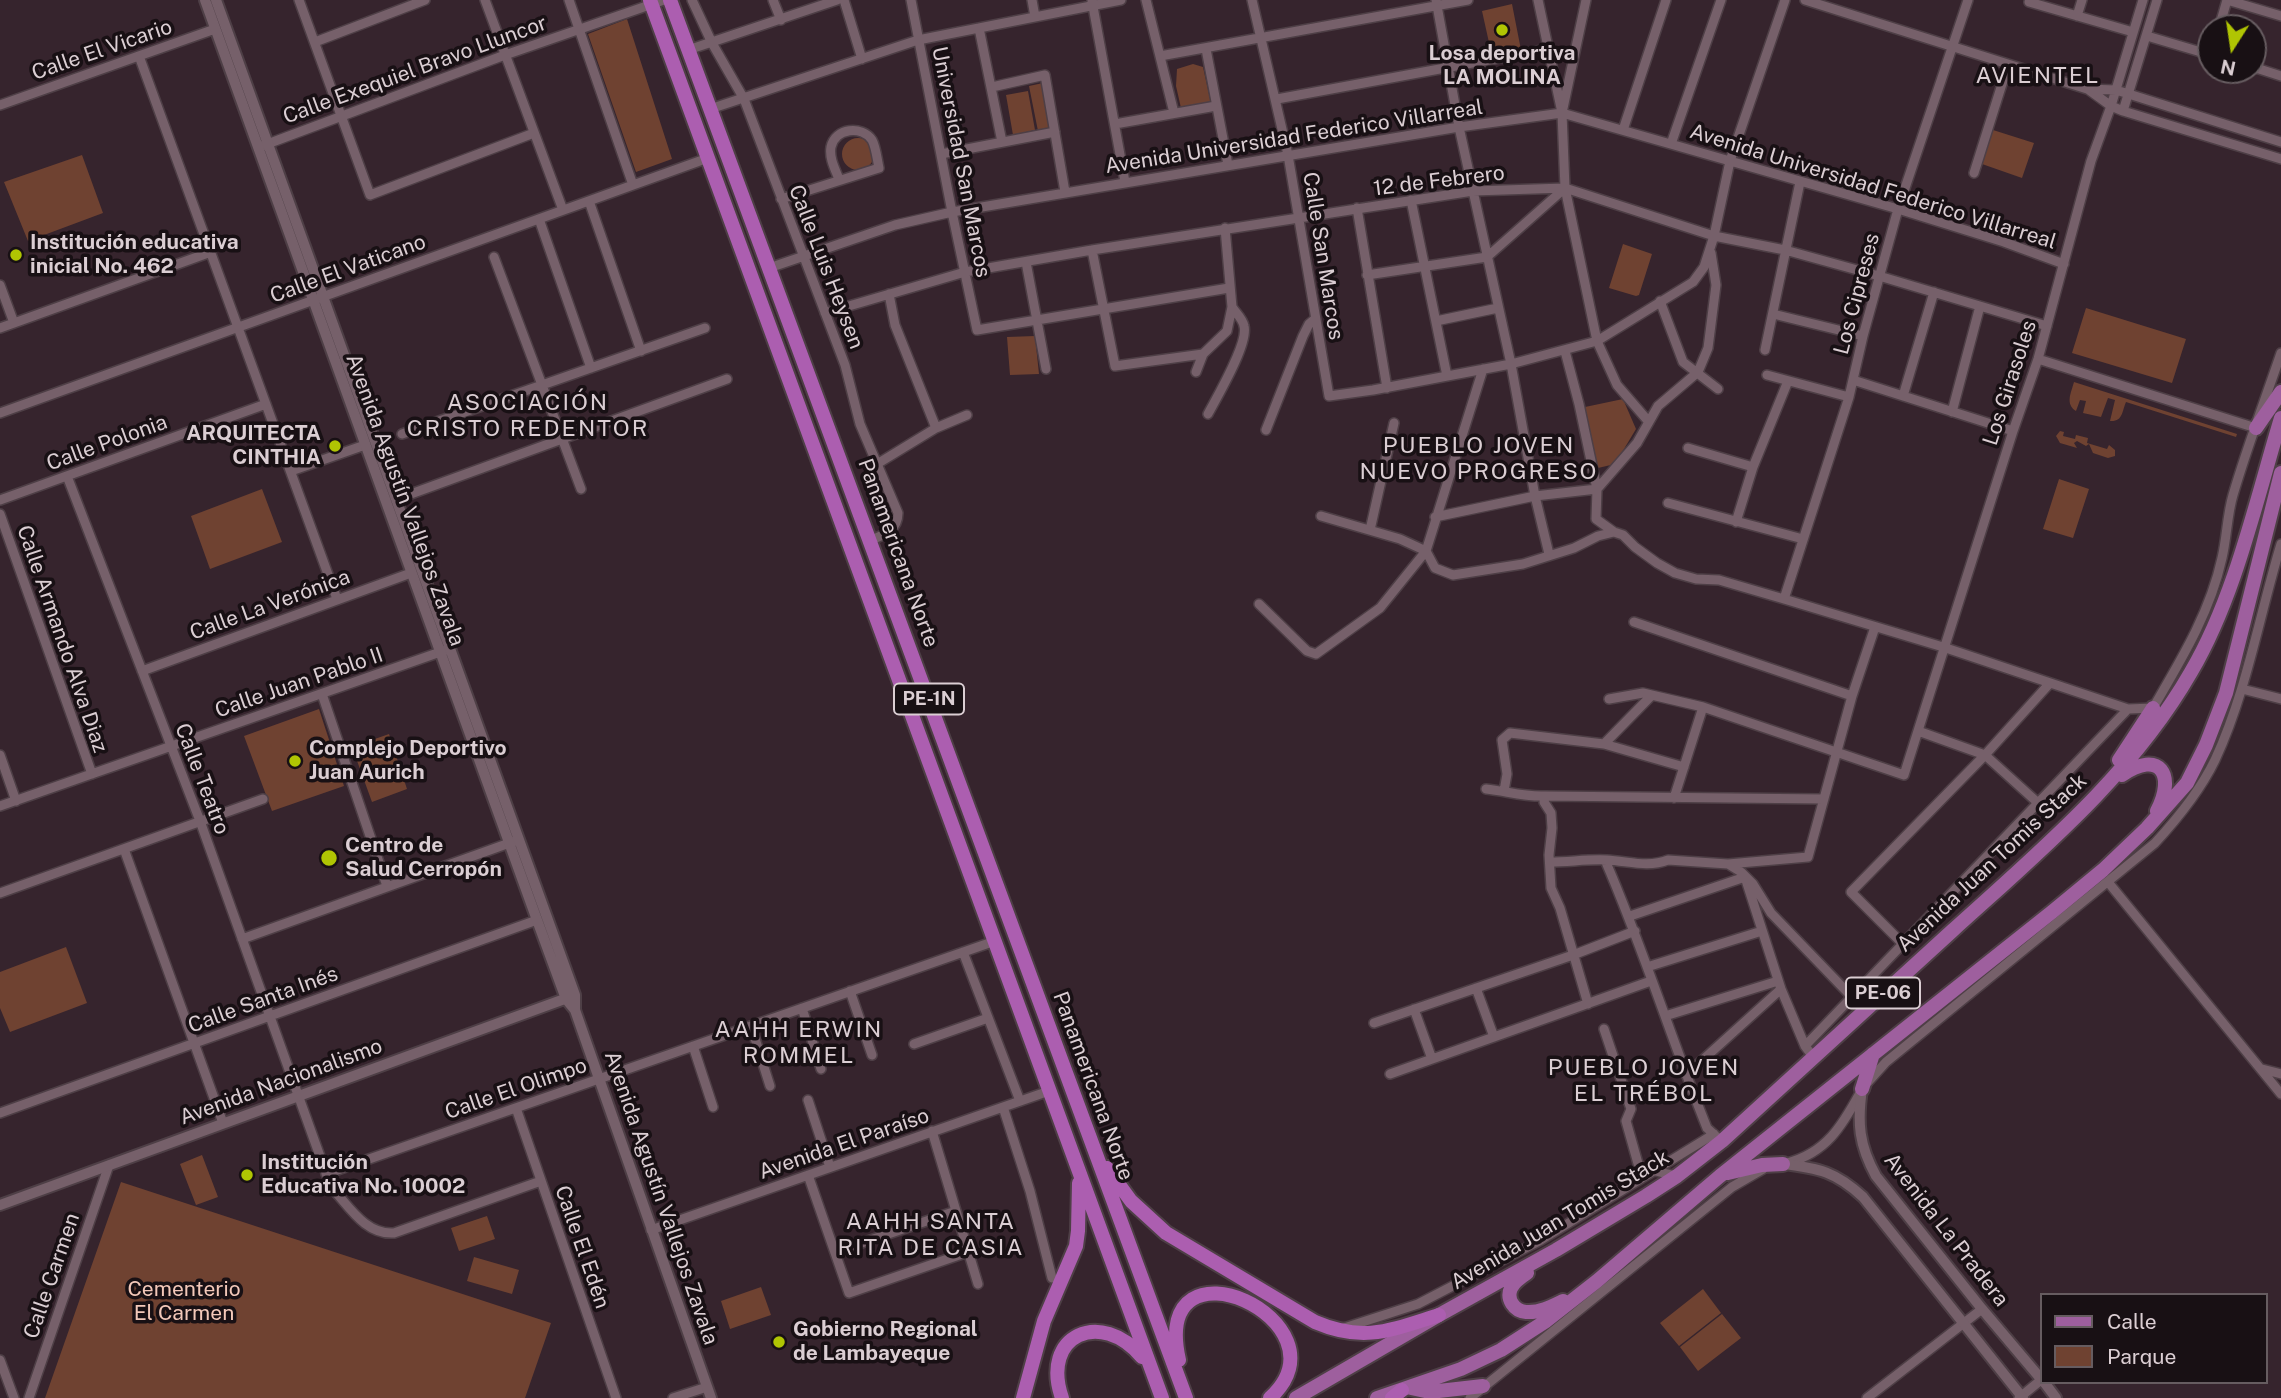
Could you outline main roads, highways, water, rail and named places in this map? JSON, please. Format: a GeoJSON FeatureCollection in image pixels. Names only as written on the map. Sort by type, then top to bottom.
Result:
{"type":"FeatureCollection","features":[{"type":"Feature","properties":{"kind":"highway","name":"Panamericana Norte"},"geometry":{"type":"LineString","coordinates":[[670,0],[1184,1392]]}},
{"type":"Feature","properties":{"kind":"highway","name":"Panamericana Norte"},"geometry":{"type":"LineString","coordinates":[[655,1],[708,158],[1162,1398]]}},
{"type":"Feature","properties":{"kind":"highway"},"geometry":{"type":"LineString","coordinates":[[1093,1147],[1131,1202],[1166,1233],[1315,1322],[1336,1331],[1369,1334],[1394,1329],[1443,1312]]}},
{"type":"Feature","properties":{"kind":"highway"},"geometry":{"type":"LineString","coordinates":[[1023,1398],[1044,1321],[1076,1246],[1079,1174]]}},
{"type":"Feature","properties":{"kind":"highway"},"geometry":{"type":"LineString","coordinates":[[1184,1392],[1176,1346],[1177,1319],[1187,1301],[1198,1295],[1212,1293],[1231,1295],[1249,1303],[1280,1327],[1289,1344],[1289,1369],[1285,1381],[1270,1398]]}},
{"type":"Feature","properties":{"kind":"highway"},"geometry":{"type":"LineString","coordinates":[[1062,1398],[1056,1374],[1058,1359],[1064,1347],[1074,1337],[1087,1331],[1102,1331],[1119,1337],[1131,1345],[1150,1367]]}},
{"type":"Feature","properties":{"kind":"main road"},"geometry":{"type":"LineString","coordinates":[[2256,428],[2281,392]]}},
{"type":"Feature","properties":{"kind":"main road","name":"Avenida Juan Tomis Stack"},"geometry":{"type":"LineString","coordinates":[[1296,1398],[1556,1250],[1677,1176],[1809,1052],[2008,881],[2091,800],[2151,734],[2192,670],[2210,636],[2226,597],[2281,418]]}},
{"type":"Feature","properties":{"kind":"main road","name":"PE-06"},"geometry":{"type":"LineString","coordinates":[[1377,1398],[1401,1392],[1461,1369],[1501,1350],[1546,1321],[1720,1176],[2052,912],[2103,870],[2147,828],[2187,783],[2216,722],[2281,473]]}},
{"type":"Feature","properties":{"kind":"main road"},"geometry":{"type":"LineString","coordinates":[[2091,800],[2152,708]]}},
{"type":"Feature","properties":{"kind":"main road"},"geometry":{"type":"LineString","coordinates":[[2091,800],[2131,769],[2148,763],[2157,766],[2162,772],[2166,789],[2147,828]]}},
{"type":"Feature","properties":{"kind":"main road"},"geometry":{"type":"LineString","coordinates":[[1863,1089],[1872,1054]]}},
{"type":"Feature","properties":{"kind":"main road","name":"PE-06"},"geometry":{"type":"LineString","coordinates":[[1720,1176],[1762,1165],[1783,1164]]}},
{"type":"Feature","properties":{"kind":"main road"},"geometry":{"type":"LineString","coordinates":[[1556,1250],[1512,1287],[1510,1300],[1514,1307],[1528,1312],[1539,1311],[1597,1281]]}},
{"type":"Feature","properties":{"kind":"main road"},"geometry":{"type":"LineString","coordinates":[[1401,1392],[1483,1387]]}},
{"type":"Feature","properties":{"kind":"place","name":"Losa deportiva LA MOLINA"},"geometry":{"type":"Point","coordinates":[1502,30]}},
{"type":"Feature","properties":{"kind":"place","name":"Institución educativa inicial No. 462"},"geometry":{"type":"Point","coordinates":[16,255]}},
{"type":"Feature","properties":{"kind":"place","name":"ARQUITECTA CINTHIA"},"geometry":{"type":"Point","coordinates":[335,446]}},
{"type":"Feature","properties":{"kind":"place","name":"Complejo Deportivo Juan Aurich"},"geometry":{"type":"Point","coordinates":[295,761]}},
{"type":"Feature","properties":{"kind":"place","name":"Centro de Salud Cerropón"},"geometry":{"type":"Point","coordinates":[329,858]}},
{"type":"Feature","properties":{"kind":"place","name":"Institución Educativa No. 10002"},"geometry":{"type":"Point","coordinates":[247,1175]}},
{"type":"Feature","properties":{"kind":"place","name":"Gobierno Regional de Lambayeque"},"geometry":{"type":"Point","coordinates":[779,1342]}},
{"type":"Feature","properties":{"kind":"district","name":"AVIENTEL"},"geometry":{"type":"Point","coordinates":[2038,76]}},
{"type":"Feature","properties":{"kind":"district","name":"ASOCIACIÓN CRISTO REDENTOR"},"geometry":{"type":"Point","coordinates":[528,416]}},
{"type":"Feature","properties":{"kind":"district","name":"PUEBLO JOVEN NUEVO PROGRESO"},"geometry":{"type":"Point","coordinates":[1479,459]}},
{"type":"Feature","properties":{"kind":"district","name":"AAHH ERWIN ROMMEL"},"geometry":{"type":"Point","coordinates":[799,1043]}},
{"type":"Feature","properties":{"kind":"district","name":"PUEBLO JOVEN EL TRÉBOL"},"geometry":{"type":"Point","coordinates":[1644,1081]}},
{"type":"Feature","properties":{"kind":"district","name":"AAHH SANTA RITA DE CASIA"},"geometry":{"type":"Point","coordinates":[931,1235]}},
{"type":"Feature","properties":{"kind":"park label","name":"Cementerio El Carmen"},"geometry":{"type":"Point","coordinates":[184,1302]}}]}
